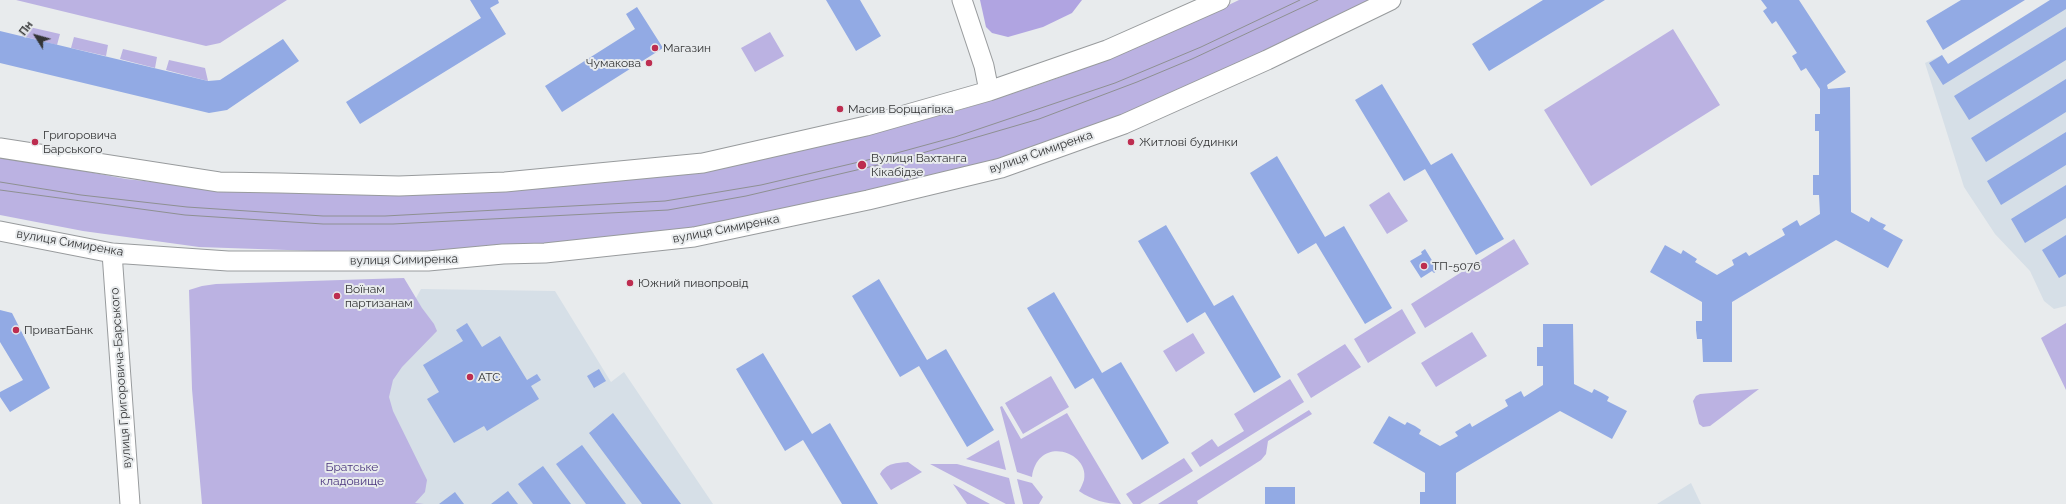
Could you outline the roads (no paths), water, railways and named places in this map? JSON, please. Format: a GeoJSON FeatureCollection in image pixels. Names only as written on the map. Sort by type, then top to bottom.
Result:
{"type":"FeatureCollection","features":[{"type":"Feature","properties":{"kind":"street"},"geometry":{"type":"LineString","coordinates":[[962,0],[984,66],[989,91]]}},
{"type":"Feature","properties":{"kind":"street"},"geometry":{"type":"LineString","coordinates":[[0,148],[218,182],[399,186],[504,182],[703,163],[866,126],[989,91],[1107,50],[1220,0]]}},
{"type":"Feature","properties":{"kind":"street","name":"вулиця Симиренка"},"geometry":{"type":"LineString","coordinates":[[0,231],[112,253],[228,261],[428,262],[503,254],[545,253],[694,237],[868,200],[1001,168],[1124,124],[1267,60],[1391,0]]}},
{"type":"Feature","properties":{"kind":"street","name":"вулиця Григоровича-Барського"},"geometry":{"type":"LineString","coordinates":[[112,253],[130,504]]}},
{"type":"Feature","properties":{"kind":"tram line"},"geometry":{"type":"LineString","coordinates":[[0,182],[81,195],[187,207],[323,216],[385,216],[665,201],[761,185],[893,154],[955,137],[1115,83],[1201,47],[1300,0]]}},
{"type":"Feature","properties":{"kind":"tram line"},"geometry":{"type":"LineString","coordinates":[[0,190],[185,215],[323,224],[393,224],[668,210],[746,196],[895,161],[1039,119],[1137,82],[1192,59],[1318,0]]}},
{"type":"Feature","properties":{"kind":"place","name":"Магазин"},"geometry":{"type":"Point","coordinates":[655,48]}},
{"type":"Feature","properties":{"kind":"place","name":"Чумакова"},"geometry":{"type":"Point","coordinates":[649,63]}},
{"type":"Feature","properties":{"kind":"place","name":"Масив Борщагівка"},"geometry":{"type":"Point","coordinates":[840,109]}},
{"type":"Feature","properties":{"kind":"place","name":"Григоровича Барського"},"geometry":{"type":"Point","coordinates":[35,142]}},
{"type":"Feature","properties":{"kind":"place","name":"Житлові будинки"},"geometry":{"type":"Point","coordinates":[1131,142]}},
{"type":"Feature","properties":{"kind":"place","name":"Вулиця Вахтанга Кікабідзе"},"geometry":{"type":"Point","coordinates":[862,165]}},
{"type":"Feature","properties":{"kind":"place","name":"ТП-5076"},"geometry":{"type":"Point","coordinates":[1424,266]}},
{"type":"Feature","properties":{"kind":"place","name":"Южний пивопровід"},"geometry":{"type":"Point","coordinates":[630,283]}},
{"type":"Feature","properties":{"kind":"place","name":"Воїнам партизанам"},"geometry":{"type":"Point","coordinates":[337,296]}},
{"type":"Feature","properties":{"kind":"place","name":"ПриватБанк"},"geometry":{"type":"Point","coordinates":[16,330]}},
{"type":"Feature","properties":{"kind":"place","name":"АТС"},"geometry":{"type":"Point","coordinates":[470,377]}},
{"type":"Feature","properties":{"kind":"park label","name":"Братське кладовище"},"geometry":{"type":"Point","coordinates":[352,474]}}]}
